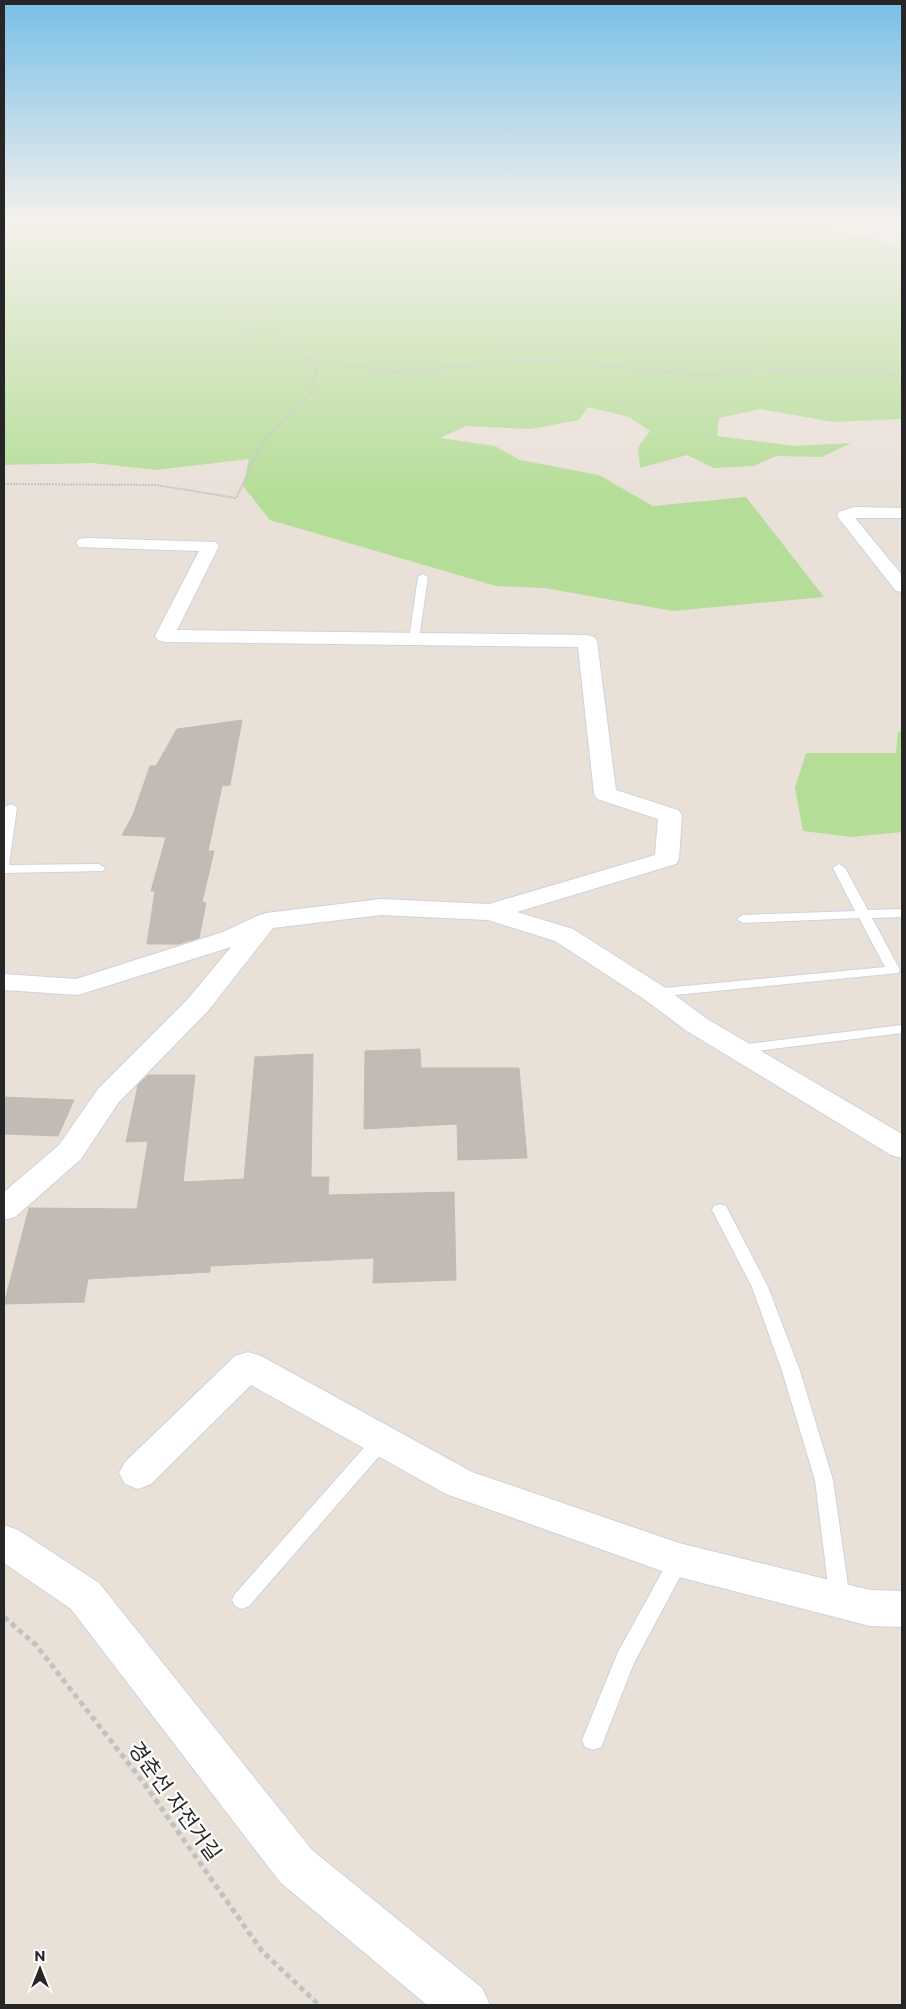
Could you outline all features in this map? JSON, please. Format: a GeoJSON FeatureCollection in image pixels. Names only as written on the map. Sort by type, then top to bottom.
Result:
{"type":"FeatureCollection","features":[{"type":"Feature","properties":{"kind":"street"},"geometry":{"type":"LineString","coordinates":[[902,513],[854,512],[846,516],[902,587]]}},
{"type":"Feature","properties":{"kind":"street"},"geometry":{"type":"LineString","coordinates":[[85,543],[210,546],[166,636],[587,641],[605,794],[670,815],[667,859],[490,912]]}},
{"type":"Feature","properties":{"kind":"street"},"geometry":{"type":"LineString","coordinates":[[4,982],[78,987],[232,938],[266,921],[381,907],[490,912],[564,935],[654,993],[697,1025],[902,1148]]}},
{"type":"Feature","properties":{"kind":"street"},"geometry":{"type":"LineString","coordinates":[[4,1209],[70,1152],[108,1096],[197,1006],[266,921]]}},
{"type":"Feature","properties":{"kind":"street"},"geometry":{"type":"LineString","coordinates":[[138,1473],[248,1366],[459,1483],[679,1560],[870,1608],[902,1609]]}},
{"type":"Feature","properties":{"kind":"street"},"geometry":{"type":"LineString","coordinates":[[4,1542],[85,1596],[296,1866],[465,2005]]}},
{"type":"Feature","properties":{"kind":"lane"},"geometry":{"type":"LineString","coordinates":[[414,639],[423,577]]}},
{"type":"Feature","properties":{"kind":"lane"},"geometry":{"type":"LineString","coordinates":[[4,863],[11,807]]}},
{"type":"Feature","properties":{"kind":"lane"},"geometry":{"type":"LineString","coordinates":[[4,869],[99,868]]}},
{"type":"Feature","properties":{"kind":"lane"},"geometry":{"type":"LineString","coordinates":[[654,993],[893,970],[840,868]]}},
{"type":"Feature","properties":{"kind":"lane"},"geometry":{"type":"LineString","coordinates":[[743,919],[902,913]]}},
{"type":"Feature","properties":{"kind":"lane"},"geometry":{"type":"LineString","coordinates":[[738,1049],[902,1029]]}},
{"type":"Feature","properties":{"kind":"lane"},"geometry":{"type":"LineString","coordinates":[[720,1210],[760,1287],[794,1380],[824,1480],[840,1600]]}},
{"type":"Feature","properties":{"kind":"lane"},"geometry":{"type":"LineString","coordinates":[[242,1600],[382,1440]]}},
{"type":"Feature","properties":{"kind":"lane"},"geometry":{"type":"LineString","coordinates":[[593,1740],[625,1659],[679,1560]]}},
{"type":"Feature","properties":{"kind":"path"},"geometry":{"type":"LineString","coordinates":[[247,313],[260,319],[243,331],[243,334],[268,333],[288,337],[279,340],[275,347],[318,362],[409,373],[449,367],[552,361],[706,375],[726,369],[744,368],[781,368],[800,371],[878,369],[902,374]]}},
{"type":"Feature","properties":{"kind":"path"},"geometry":{"type":"LineString","coordinates":[[4,484],[156,485],[236,498],[264,440],[310,395],[318,362]]}},
{"type":"Feature","properties":{"kind":"path","name":"경춘선 자전거길"},"geometry":{"type":"LineString","coordinates":[[4,1617],[36,1645],[143,1782],[262,1952],[319,2005]]}},
{"type":"Feature","properties":{"kind":"green space"},"geometry":{"type":"Polygon","coordinates":[[[4,313],[902,313],[902,419],[833,422],[761,409],[719,418],[717,436],[795,446],[851,443],[822,457],[776,456],[754,466],[714,468],[687,455],[640,468],[638,447],[650,431],[629,417],[588,407],[579,420],[531,429],[466,426],[440,438],[495,446],[520,460],[599,475],[653,506],[746,497],[824,597],[673,611],[545,588],[496,586],[270,520],[243,486],[249,459],[156,470],[93,463],[4,465],[4,313]]]}},
{"type":"Feature","properties":{"kind":"green space"},"geometry":{"type":"Polygon","coordinates":[[[902,731],[902,832],[852,837],[803,831],[795,788],[806,753],[896,753],[898,732],[902,731]]]}},
{"type":"Feature","properties":{"kind":"building"},"geometry":{"type":"Polygon","coordinates":[[[242,720],[230,785],[222,786],[208,851],[214,851],[202,902],[206,903],[199,938],[179,944],[147,944],[155,891],[151,891],[166,837],[122,835],[133,815],[150,766],[156,766],[177,729],[242,720]]]}},
{"type":"Feature","properties":{"kind":"building"},"geometry":{"type":"Polygon","coordinates":[[[420,1049],[421,1068],[519,1068],[527,1158],[458,1160],[457,1124],[364,1129],[365,1051],[420,1049]]]}},
{"type":"Feature","properties":{"kind":"building"},"geometry":{"type":"Polygon","coordinates":[[[313,1054],[311,1177],[329,1177],[328,1195],[454,1192],[456,1280],[373,1283],[374,1258],[210,1266],[210,1272],[88,1279],[84,1302],[4,1304],[29,1208],[137,1209],[148,1141],[126,1142],[138,1085],[148,1075],[195,1075],[183,1182],[244,1179],[255,1057],[313,1054]]]}},
{"type":"Feature","properties":{"kind":"building"},"geometry":{"type":"Polygon","coordinates":[[[4,1097],[74,1100],[58,1136],[4,1134],[4,1097]]]}}]}
